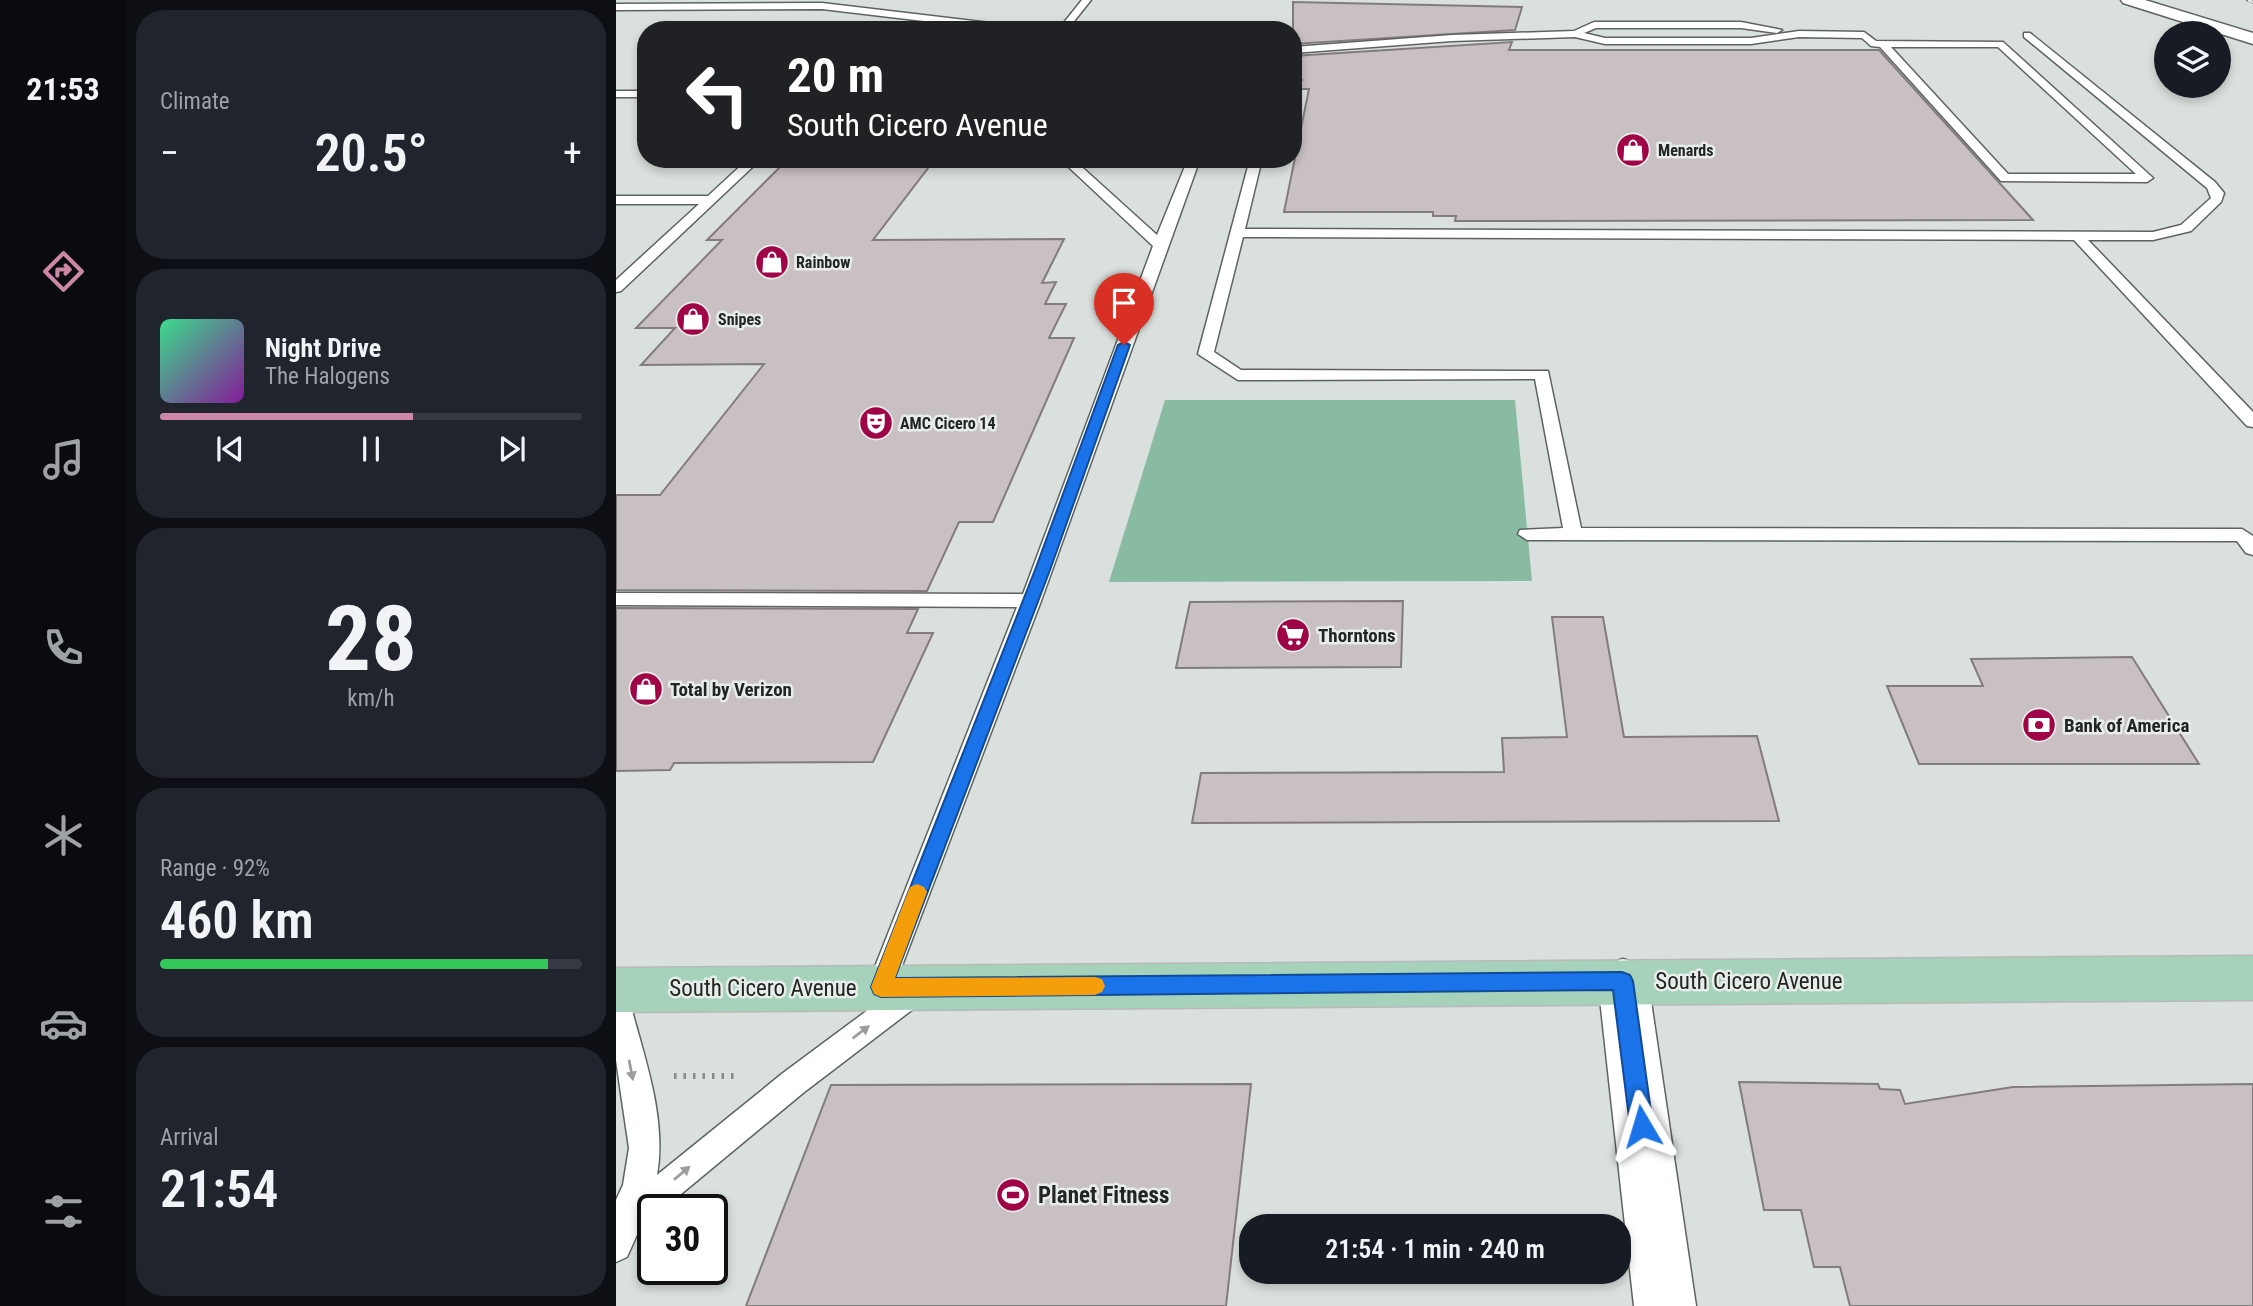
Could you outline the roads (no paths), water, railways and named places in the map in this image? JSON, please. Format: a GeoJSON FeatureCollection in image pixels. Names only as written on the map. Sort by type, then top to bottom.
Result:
{"type":"FeatureCollection","features":[{"type":"Feature","properties":{"kind":"main road"},"geometry":{"type":"LineString","coordinates":[[2129,0],[2253,39]]}},
{"type":"Feature","properties":{"kind":"main road","name":"South Cicero Avenue"},"geometry":{"type":"LineString","coordinates":[[616,989],[2253,978]]}},
{"type":"Feature","properties":{"kind":"main road"},"geometry":{"type":"LineString","coordinates":[[1622,981],[1665,1306]]}},
{"type":"Feature","properties":{"kind":"lane"},"geometry":{"type":"LineString","coordinates":[[1070,21],[1087,0]]}},
{"type":"Feature","properties":{"kind":"lane"},"geometry":{"type":"LineString","coordinates":[[616,7],[822,6],[949,21]]}},
{"type":"Feature","properties":{"kind":"lane"},"geometry":{"type":"LineString","coordinates":[[1575,34],[1594,25],[1741,25],[1799,34],[1864,35],[1874,44],[1883,44],[2000,44],[2147,178],[2005,178],[1883,44]]}},
{"type":"Feature","properties":{"kind":"lane"},"geometry":{"type":"LineString","coordinates":[[1302,49],[1452,38],[1575,34],[1605,41],[1751,41],[1799,34]]}},
{"type":"Feature","properties":{"kind":"lane"},"geometry":{"type":"LineString","coordinates":[[1236,233],[2153,236],[2186,228],[2217,199],[2218,193],[2027,35]]}},
{"type":"Feature","properties":{"kind":"lane"},"geometry":{"type":"LineString","coordinates":[[616,94],[637,94]]}},
{"type":"Feature","properties":{"kind":"lane"},"geometry":{"type":"LineString","coordinates":[[616,288],[746,168]]}},
{"type":"Feature","properties":{"kind":"lane"},"geometry":{"type":"LineString","coordinates":[[1076,168],[1160,246]]}},
{"type":"Feature","properties":{"kind":"lane"},"geometry":{"type":"LineString","coordinates":[[623,1216],[793,1083],[901,987],[1031,601],[1190,168]]}},
{"type":"Feature","properties":{"kind":"lane"},"geometry":{"type":"LineString","coordinates":[[1254,168],[1206,354],[1238,375],[1542,374],[1573,534]]}},
{"type":"Feature","properties":{"kind":"lane"},"geometry":{"type":"LineString","coordinates":[[616,200],[712,200]]}},
{"type":"Feature","properties":{"kind":"lane"},"geometry":{"type":"LineString","coordinates":[[2079,237],[2253,422]]}},
{"type":"Feature","properties":{"kind":"lane"},"geometry":{"type":"LineString","coordinates":[[1527,534],[2249,539]]}},
{"type":"Feature","properties":{"kind":"lane"},"geometry":{"type":"LineString","coordinates":[[616,599],[1031,601]]}},
{"type":"Feature","properties":{"kind":"lane"},"geometry":{"type":"LineString","coordinates":[[616,1003],[632,1069],[644,1149],[616,1247]]}},
{"type":"Feature","properties":{"kind":"railway"},"geometry":{"type":"LineString","coordinates":[[2248,0],[2253,2]]}},
{"type":"Feature","properties":{"kind":"place","name":"Menards"},"geometry":{"type":"Point","coordinates":[1633,150]}},
{"type":"Feature","properties":{"kind":"place","name":"Rainbow"},"geometry":{"type":"Point","coordinates":[772,262]}},
{"type":"Feature","properties":{"kind":"place","name":"Snipes"},"geometry":{"type":"Point","coordinates":[693,319]}},
{"type":"Feature","properties":{"kind":"place","name":"AMC Cicero 14"},"geometry":{"type":"Point","coordinates":[876,423]}},
{"type":"Feature","properties":{"kind":"place","name":"Thorntons"},"geometry":{"type":"Point","coordinates":[1293,635]}},
{"type":"Feature","properties":{"kind":"place","name":"Total by Verizon"},"geometry":{"type":"Point","coordinates":[646,689]}},
{"type":"Feature","properties":{"kind":"place","name":"Bank of America"},"geometry":{"type":"Point","coordinates":[2039,725]}},
{"type":"Feature","properties":{"kind":"place","name":"Planet Fitness"},"geometry":{"type":"Point","coordinates":[1013,1195]}}]}
